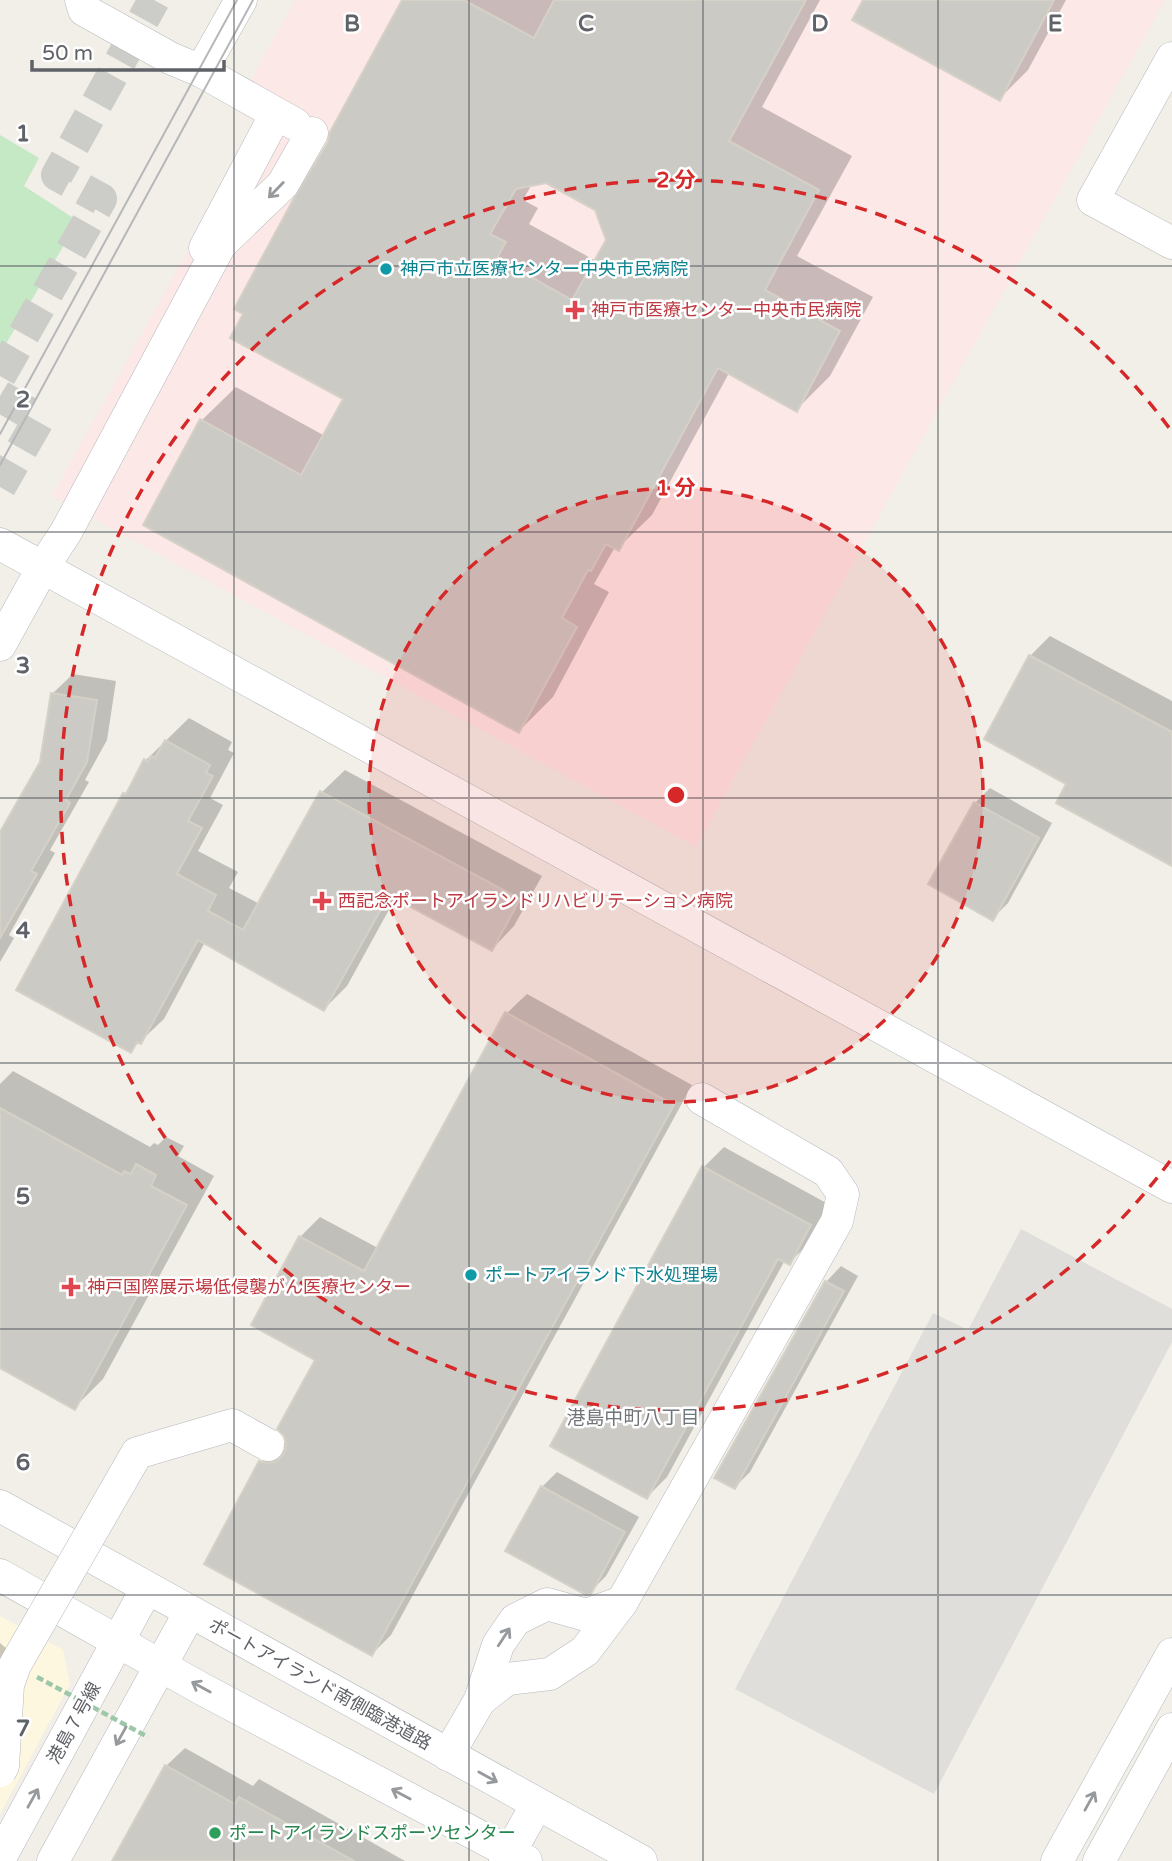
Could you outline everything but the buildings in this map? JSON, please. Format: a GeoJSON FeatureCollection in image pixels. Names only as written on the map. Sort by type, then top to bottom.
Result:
{"type":"FeatureCollection","features":[{"type":"Feature","properties":{"kind":"street"},"geometry":{"type":"LineString","coordinates":[[0,646],[66,531],[220,246],[283,184],[317,134],[201,71],[170,58],[85,10],[81,0]]}},
{"type":"Feature","properties":{"kind":"street"},"geometry":{"type":"LineString","coordinates":[[201,71],[241,0]]}},
{"type":"Feature","properties":{"kind":"street"},"geometry":{"type":"LineString","coordinates":[[1172,58],[1093,200],[1172,243]]}},
{"type":"Feature","properties":{"kind":"street"},"geometry":{"type":"LineString","coordinates":[[43,567],[56,526],[276,114]]}},
{"type":"Feature","properties":{"kind":"street"},"geometry":{"type":"LineString","coordinates":[[0,544],[1172,1187]]}},
{"type":"Feature","properties":{"kind":"street"},"geometry":{"type":"LineString","coordinates":[[480,1700],[507,1679],[550,1674],[585,1651],[621,1602],[837,1221],[843,1194],[828,1172],[702,1099]]}},
{"type":"Feature","properties":{"kind":"street"},"geometry":{"type":"LineString","coordinates":[[0,1771],[3,1766],[8,1685],[15,1665],[137,1453],[232,1425],[268,1445]]}},
{"type":"Feature","properties":{"kind":"street","name":"ポートアイランド南側臨港道路"},"geometry":{"type":"LineString","coordinates":[[0,1506],[641,1861]]}},
{"type":"Feature","properties":{"kind":"street"},"geometry":{"type":"LineString","coordinates":[[0,1574],[514,1858],[537,1804]]}},
{"type":"Feature","properties":{"kind":"street","name":"港島７号線"},"geometry":{"type":"LineString","coordinates":[[0,1858],[147,1588]]}},
{"type":"Feature","properties":{"kind":"street"},"geometry":{"type":"LineString","coordinates":[[448,1755],[480,1700],[498,1645],[516,1619],[547,1604],[586,1615],[621,1602]]}},
{"type":"Feature","properties":{"kind":"street"},"geometry":{"type":"LineString","coordinates":[[53,1861],[190,1612]]}},
{"type":"Feature","properties":{"kind":"street"},"geometry":{"type":"LineString","coordinates":[[1057,1861],[1172,1654]]}},
{"type":"Feature","properties":{"kind":"street"},"geometry":{"type":"LineString","coordinates":[[1099,1861],[1172,1729]]}},
{"type":"Feature","properties":{"kind":"path"},"geometry":{"type":"LineString","coordinates":[[15,1665],[148,1737]]}},
{"type":"Feature","properties":{"kind":"shaded area","name":"神戸市医療センター中央市民病院"},"geometry":{"type":"Polygon","coordinates":[[[295,0],[1165,0],[696,847],[52,496],[258,124],[235,109],[295,0]]]}},
{"type":"Feature","properties":{"kind":"shaded area"},"geometry":{"type":"Polygon","coordinates":[[[1021,1229],[1172,1309],[1172,1342],[934,1794],[735,1689],[933,1313],[968,1330],[1021,1229]]]}},
{"type":"Feature","properties":{"kind":"shaded area"},"geometry":{"type":"Polygon","coordinates":[[[0,1616],[63,1650],[70,1684],[0,1814],[0,1616]]]}},
{"type":"Feature","properties":{"kind":"green space"},"geometry":{"type":"Polygon","coordinates":[[[0,135],[39,158],[24,186],[78,221],[0,354],[0,135]]]}},
{"type":"Feature","properties":{"kind":"tunnel"},"geometry":{"type":"LineString","coordinates":[[0,376],[101,199],[57,175],[154,0]]}},
{"type":"Feature","properties":{"kind":"tunnel"},"geometry":{"type":"LineString","coordinates":[[0,396],[39,419],[0,487]]}},
{"type":"Feature","properties":{"kind":"tram line"},"geometry":{"type":"LineString","coordinates":[[0,434],[237,0]]}},
{"type":"Feature","properties":{"kind":"tram line"},"geometry":{"type":"LineString","coordinates":[[0,465],[253,0]]}},
{"type":"Feature","properties":{"kind":"place","name":"神戸市立医療センター中央市民病院"},"geometry":{"type":"Point","coordinates":[386,269]}},
{"type":"Feature","properties":{"kind":"place","name":"神戸市医療センター中央市民病院"},"geometry":{"type":"Point","coordinates":[575,310]}},
{"type":"Feature","properties":{"kind":"place","name":"西記念ポートアイランドリハビリテーション病院"},"geometry":{"type":"Point","coordinates":[322,901]}},
{"type":"Feature","properties":{"kind":"place","name":"ポートアイランド下水処理場"},"geometry":{"type":"Point","coordinates":[471,1275]}},
{"type":"Feature","properties":{"kind":"place","name":"神戸国際展示場低侵襲がん医療センター"},"geometry":{"type":"Point","coordinates":[71,1287]}},
{"type":"Feature","properties":{"kind":"place","name":"ポートアイランドスポーツセンター"},"geometry":{"type":"Point","coordinates":[215,1833]}},
{"type":"Feature","properties":{"kind":"district","name":"港島中町八丁目"},"geometry":{"type":"Point","coordinates":[633,1418]}}]}
